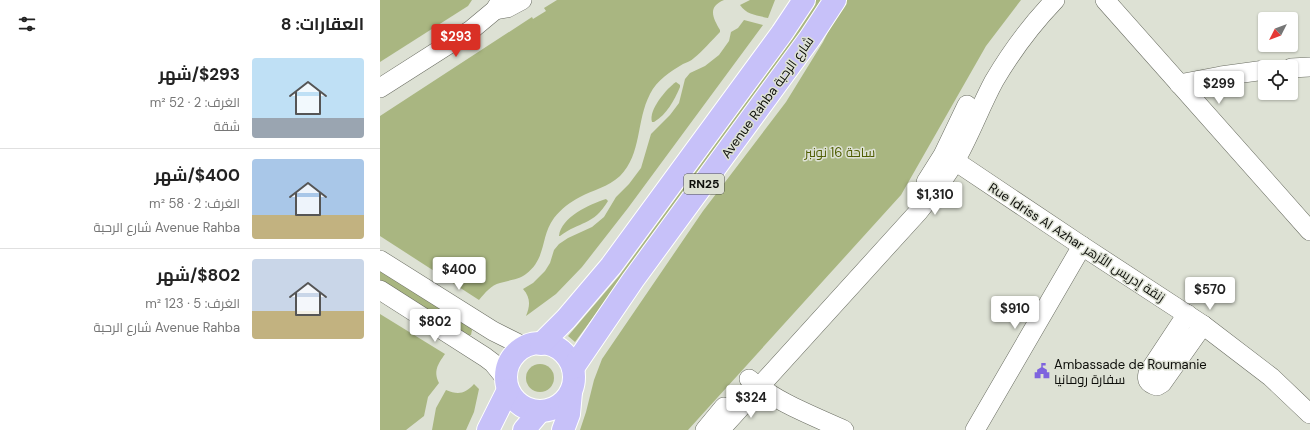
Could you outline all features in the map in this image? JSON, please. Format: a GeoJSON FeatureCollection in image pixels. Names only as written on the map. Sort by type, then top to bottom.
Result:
{"type":"FeatureCollection","features":[{"type":"Feature","properties":{"kind":"highway","name":"Avenue Rahba شارع الرحبة"},"geometry":{"type":"LineString","coordinates":[[533,345],[580,303],[611,266],[782,33],[804,0]]}},
{"type":"Feature","properties":{"kind":"highway","name":"Avenue Rahba شارع الرحبة"},"geometry":{"type":"LineString","coordinates":[[573,368],[633,280],[810,38],[835,0]]}},
{"type":"Feature","properties":{"kind":"highway"},"geometry":{"type":"LineString","coordinates":[[507,384],[514,398],[521,405],[530,410],[550,410],[565,400],[573,384],[573,368],[568,359],[561,351],[552,346],[533,345]]}},
{"type":"Feature","properties":{"kind":"highway","name":"RN25"},"geometry":{"type":"LineString","coordinates":[[488,430],[507,384],[507,371],[513,357],[533,345]]}},
{"type":"Feature","properties":{"kind":"highway"},"geometry":{"type":"LineString","coordinates":[[563,430],[568,414],[570,392]]}},
{"type":"Feature","properties":{"kind":"highway"},"geometry":{"type":"LineString","coordinates":[[524,430],[540,411]]}},
{"type":"Feature","properties":{"kind":"street"},"geometry":{"type":"LineString","coordinates":[[380,88],[472,30],[498,5],[507,8],[522,0]]}},
{"type":"Feature","properties":{"kind":"street"},"geometry":{"type":"LineString","coordinates":[[782,33],[791,0]]}},
{"type":"Feature","properties":{"kind":"street"},"geometry":{"type":"LineString","coordinates":[[720,430],[753,383],[921,188],[943,155],[973,94],[998,52],[1038,0]]}},
{"type":"Feature","properties":{"kind":"street"},"geometry":{"type":"LineString","coordinates":[[704,430],[753,383],[919,211],[955,161],[995,79],[1021,41],[1055,0]]}},
{"type":"Feature","properties":{"kind":"street"},"geometry":{"type":"LineString","coordinates":[[1105,0],[1310,231]]}},
{"type":"Feature","properties":{"kind":"street"},"geometry":{"type":"LineString","coordinates":[[1298,68],[1310,67]]}},
{"type":"Feature","properties":{"kind":"street"},"geometry":{"type":"LineString","coordinates":[[1179,84],[1258,71]]}},
{"type":"Feature","properties":{"kind":"street","name":"Rue Idriss Al Azhar زنقة إدريس الأزهر"},"geometry":{"type":"LineString","coordinates":[[955,161],[1082,246],[1203,324],[1271,377],[1310,414]]}},
{"type":"Feature","properties":{"kind":"street"},"geometry":{"type":"LineString","coordinates":[[975,430],[1082,246]]}},
{"type":"Feature","properties":{"kind":"street"},"geometry":{"type":"LineString","coordinates":[[380,260],[497,333],[533,345]]}},
{"type":"Feature","properties":{"kind":"street"},"geometry":{"type":"LineString","coordinates":[[380,290],[485,356],[493,363],[507,384]]}},
{"type":"Feature","properties":{"kind":"street"},"geometry":{"type":"LineString","coordinates":[[1187,314],[1148,373],[1147,377],[1149,382],[1153,385],[1158,386],[1162,383],[1203,324]]}},
{"type":"Feature","properties":{"kind":"street"},"geometry":{"type":"LineString","coordinates":[[753,383],[780,400],[844,430]]}},
{"type":"Feature","properties":{"kind":"green space"},"geometry":{"type":"Polygon","coordinates":[[[380,0],[472,0],[468,6],[380,62],[380,0]]]}},
{"type":"Feature","properties":{"kind":"green space"},"geometry":{"type":"Polygon","coordinates":[[[557,0],[724,0],[713,9],[715,21],[720,32],[692,60],[683,64],[660,80],[650,94],[642,115],[632,158],[620,176],[605,186],[569,203],[554,218],[550,225],[540,254],[533,268],[520,278],[494,286],[479,300],[380,236],[380,116],[532,17],[533,19],[546,11],[544,8],[557,0]]]}},
{"type":"Feature","properties":{"kind":"green space"},"geometry":{"type":"Polygon","coordinates":[[[750,0],[775,0],[768,18],[749,13],[740,5],[750,0]]]}},
{"type":"Feature","properties":{"kind":"green space"},"geometry":{"type":"Polygon","coordinates":[[[814,0],[822,0],[799,38],[575,342],[568,336],[619,276],[790,42],[814,0]]]}},
{"type":"Feature","properties":{"kind":"green space","name":"ساحة 16 نونبر"},"geometry":{"type":"Polygon","coordinates":[[[844,0],[1021,0],[986,46],[901,195],[688,430],[580,430],[594,380],[602,359],[703,211],[786,102],[823,42],[844,0]]]}},
{"type":"Feature","properties":{"kind":"green space"},"geometry":{"type":"Polygon","coordinates":[[[744,20],[763,25],[628,208],[582,267],[556,294],[526,316],[529,299],[523,289],[533,283],[545,271],[550,263],[554,250],[559,244],[568,238],[592,227],[604,217],[616,197],[629,184],[641,168],[651,134],[670,115],[679,103],[685,79],[690,73],[705,66],[719,55],[729,41],[731,32],[738,28],[744,20]]]}},
{"type":"Feature","properties":{"kind":"green space"},"geometry":{"type":"Polygon","coordinates":[[[676,82],[680,85],[680,87],[673,102],[659,119],[652,122],[655,106],[663,94],[676,82]]]}},
{"type":"Feature","properties":{"kind":"green space"},"geometry":{"type":"Polygon","coordinates":[[[606,199],[608,201],[597,215],[559,236],[565,223],[577,212],[606,199]]]}},
{"type":"Feature","properties":{"kind":"green space"},"geometry":{"type":"Polygon","coordinates":[[[380,271],[471,328],[471,335],[466,335],[380,280],[380,271]]]}},
{"type":"Feature","properties":{"kind":"green space"},"geometry":{"type":"Polygon","coordinates":[[[380,314],[445,354],[436,371],[439,383],[428,397],[424,416],[406,430],[380,430],[380,314]]]}},
{"type":"Feature","properties":{"kind":"green space"},"geometry":{"type":"Polygon","coordinates":[[[540,364],[550,368],[554,378],[550,388],[540,392],[530,388],[526,378],[530,368],[540,364]]]}},
{"type":"Feature","properties":{"kind":"green space"},"geometry":{"type":"Polygon","coordinates":[[[474,384],[479,389],[474,412],[466,430],[432,430],[436,408],[446,390],[454,393],[461,393],[468,390],[474,384]]]}},
{"type":"Feature","properties":{"kind":"place","name":"Ambassade de Roumanie سفارة رومانيا"},"geometry":{"type":"Point","coordinates":[1042,371]}}]}
